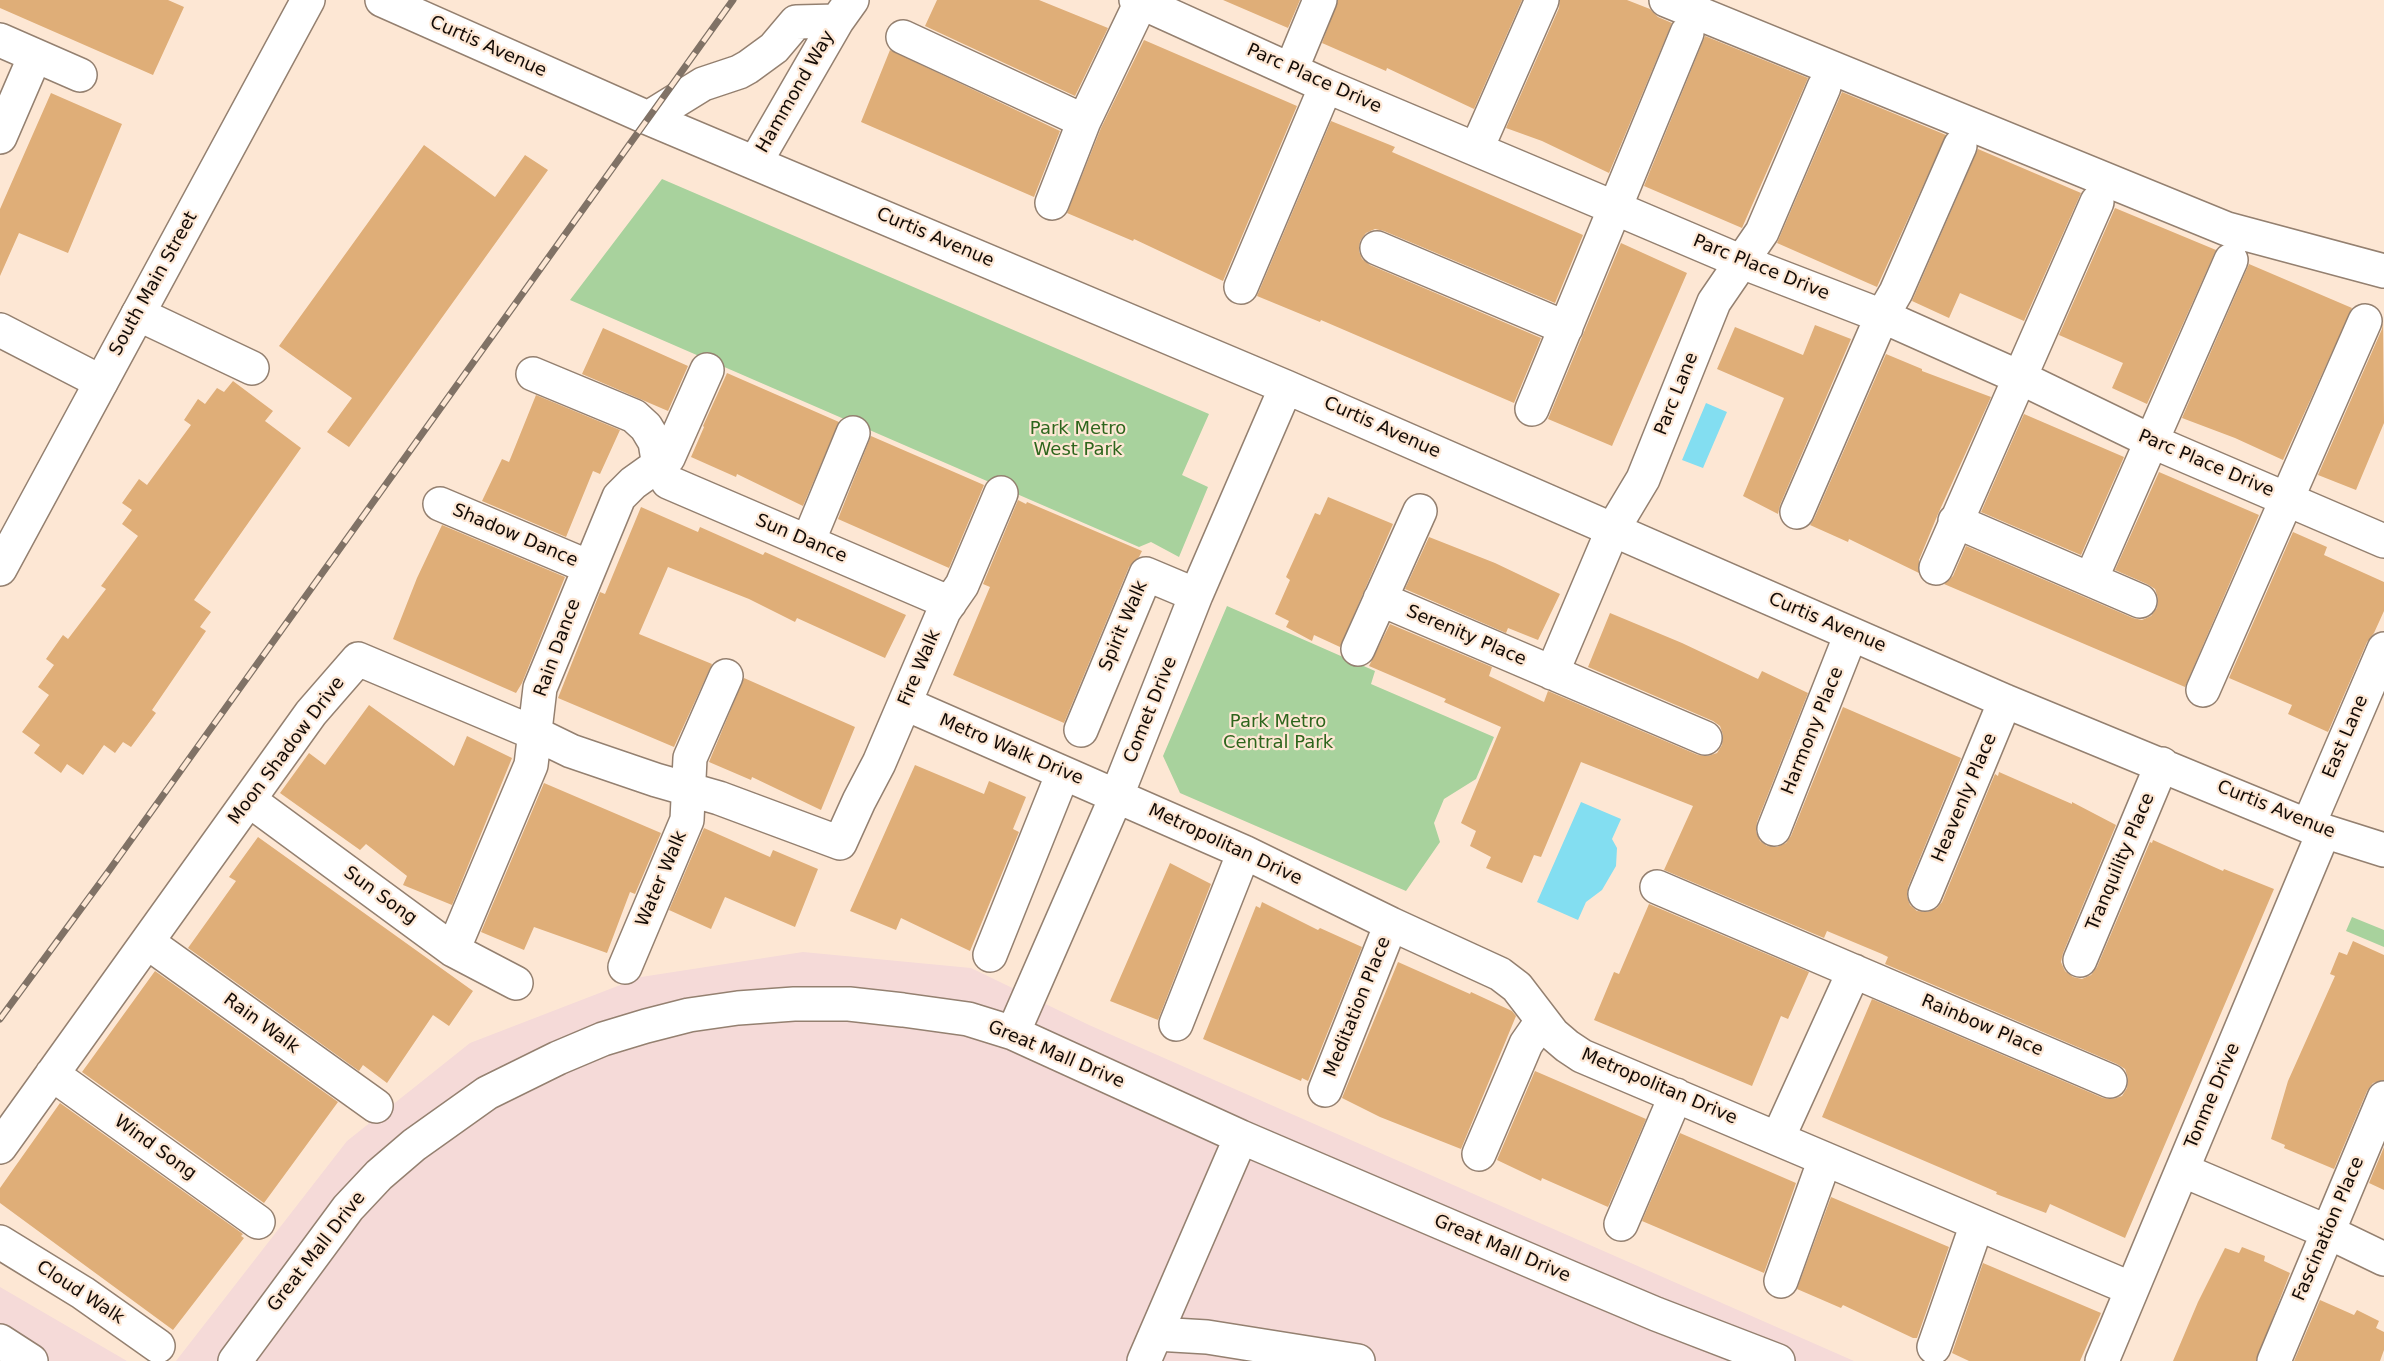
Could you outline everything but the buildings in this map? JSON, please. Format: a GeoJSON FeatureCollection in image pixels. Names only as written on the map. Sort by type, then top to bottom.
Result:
{"type":"FeatureCollection","features":[{"type":"Feature","properties":{"kind":"street","name":"South Main Street"},"geometry":{"type":"LineString","coordinates":[[0,569],[308,0]]}},
{"type":"Feature","properties":{"kind":"street","name":"Curtis Avenue"},"geometry":{"type":"LineString","coordinates":[[382,0],[755,164],[1286,387],[2005,701],[2316,828],[2381,842]]}},
{"type":"Feature","properties":{"kind":"street"},"geometry":{"type":"LineString","coordinates":[[1291,70],[1320,0]]}},
{"type":"Feature","properties":{"kind":"street"},"geometry":{"type":"LineString","coordinates":[[1477,148],[1542,0]]}},
{"type":"Feature","properties":{"kind":"street"},"geometry":{"type":"LineString","coordinates":[[1666,0],[2227,230],[2384,271]]}},
{"type":"Feature","properties":{"kind":"street"},"geometry":{"type":"LineString","coordinates":[[1052,203],[1084,121],[1138,1]]}},
{"type":"Feature","properties":{"kind":"street","name":"Parc Place Drive"},"geometry":{"type":"LineString","coordinates":[[1138,1],[1326,86],[1477,148],[1614,208],[1742,262],[1882,316],[2021,378],[2151,441],[2384,541]]}},
{"type":"Feature","properties":{"kind":"street","name":"Hammond Way"},"geometry":{"type":"LineString","coordinates":[[648,118],[702,84],[748,67],[774,48],[796,22],[844,10]]}},
{"type":"Feature","properties":{"kind":"street","name":"Hammond Way"},"geometry":{"type":"LineString","coordinates":[[755,164],[844,10]]}},
{"type":"Feature","properties":{"kind":"street"},"geometry":{"type":"LineString","coordinates":[[1532,409],[1687,33]]}},
{"type":"Feature","properties":{"kind":"street"},"geometry":{"type":"LineString","coordinates":[[903,38],[1084,121]]}},
{"type":"Feature","properties":{"kind":"street"},"geometry":{"type":"LineString","coordinates":[[0,40],[80,75]]}},
{"type":"Feature","properties":{"kind":"street"},"geometry":{"type":"LineString","coordinates":[[0,137],[35,56]]}},
{"type":"Feature","properties":{"kind":"street"},"geometry":{"type":"LineString","coordinates":[[1241,287],[1326,86]]}},
{"type":"Feature","properties":{"kind":"street","name":"Parc Lane"},"geometry":{"type":"LineString","coordinates":[[1613,529],[1642,479],[1714,302],[1762,232],[1824,87]]}},
{"type":"Feature","properties":{"kind":"street"},"geometry":{"type":"LineString","coordinates":[[1797,512],[1882,316],[1896,292],[1960,146]]}},
{"type":"Feature","properties":{"kind":"street"},"geometry":{"type":"LineString","coordinates":[[1936,568],[2097,202]]}},
{"type":"Feature","properties":{"kind":"street"},"geometry":{"type":"LineString","coordinates":[[1377,248],[1566,328]]}},
{"type":"Feature","properties":{"kind":"street"},"geometry":{"type":"LineString","coordinates":[[2091,579],[2230,260]]}},
{"type":"Feature","properties":{"kind":"street"},"geometry":{"type":"LineString","coordinates":[[138,314],[252,368]]}},
{"type":"Feature","properties":{"kind":"street"},"geometry":{"type":"LineString","coordinates":[[2203,690],[2365,321]]}},
{"type":"Feature","properties":{"kind":"street"},"geometry":{"type":"LineString","coordinates":[[0,330],[101,382]]}},
{"type":"Feature","properties":{"kind":"street"},"geometry":{"type":"LineString","coordinates":[[659,466],[668,458],[707,370]]}},
{"type":"Feature","properties":{"kind":"street"},"geometry":{"type":"LineString","coordinates":[[533,374],[634,416],[655,442],[659,466]]}},
{"type":"Feature","properties":{"kind":"street","name":"Comet Drive"},"geometry":{"type":"LineString","coordinates":[[1013,1033],[1117,795],[1196,595],[1286,387]]}},
{"type":"Feature","properties":{"kind":"street"},"geometry":{"type":"LineString","coordinates":[[807,542],[854,433]]}},
{"type":"Feature","properties":{"kind":"street","name":"Sun Dance"},"geometry":{"type":"LineString","coordinates":[[659,466],[668,482],[680,488],[950,603]]}},
{"type":"Feature","properties":{"kind":"street","name":"Rain Dance"},"geometry":{"type":"LineString","coordinates":[[453,950],[531,765],[540,688],[589,567],[619,497],[633,483],[659,466]]}},
{"type":"Feature","properties":{"kind":"street","name":"Fire Walk"},"geometry":{"type":"LineString","coordinates":[[840,843],[906,704],[944,611],[962,585],[1001,494]]}},
{"type":"Feature","properties":{"kind":"street","name":"Shadow Dance"},"geometry":{"type":"LineString","coordinates":[[440,504],[589,567]]}},
{"type":"Feature","properties":{"kind":"street"},"geometry":{"type":"LineString","coordinates":[[1358,649],[1420,511]]}},
{"type":"Feature","properties":{"kind":"street"},"geometry":{"type":"LineString","coordinates":[[1955,521],[2140,601]]}},
{"type":"Feature","properties":{"kind":"street"},"geometry":{"type":"LineString","coordinates":[[1552,673],[1613,529]]}},
{"type":"Feature","properties":{"kind":"street","name":"Spirit Walk"},"geometry":{"type":"LineString","coordinates":[[1081,730],[1146,574],[1196,595]]}},
{"type":"Feature","properties":{"kind":"street","name":"Serenity Place"},"geometry":{"type":"LineString","coordinates":[[1380,599],[1705,738]]}},
{"type":"Feature","properties":{"kind":"street","name":"Harmony Place"},"geometry":{"type":"LineString","coordinates":[[1774,829],[1851,634]]}},
{"type":"Feature","properties":{"kind":"street","name":"East Lane"},"geometry":{"type":"LineString","coordinates":[[2316,828],[2384,649]]}},
{"type":"Feature","properties":{"kind":"street","name":"Moon Shadow Drive"},"geometry":{"type":"LineString","coordinates":[[0,1147],[311,713],[358,659],[572,751],[719,798],[840,843]]}},
{"type":"Feature","properties":{"kind":"street","name":"Water Walk"},"geometry":{"type":"LineString","coordinates":[[624,967],[687,820],[690,758],[726,676]]}},
{"type":"Feature","properties":{"kind":"street","name":"Heavenly Place"},"geometry":{"type":"LineString","coordinates":[[1925,894],[2005,701]]}},
{"type":"Feature","properties":{"kind":"street","name":"Metro Walk Drive"},"geometry":{"type":"LineString","coordinates":[[906,704],[1117,795]]}},
{"type":"Feature","properties":{"kind":"street","name":"Tranquility Place"},"geometry":{"type":"LineString","coordinates":[[2080,960],[2162,764]]}},
{"type":"Feature","properties":{"kind":"street"},"geometry":{"type":"LineString","coordinates":[[990,954],[1063,773]]}},
{"type":"Feature","properties":{"kind":"street","name":"Metropolitan Drive"},"geometry":{"type":"LineString","coordinates":[[1117,795],[1244,852],[1500,974],[1517,987],[1542,1021],[1567,1046],[1582,1056],[2132,1289]]}},
{"type":"Feature","properties":{"kind":"street","name":"Sun Song"},"geometry":{"type":"LineString","coordinates":[[249,800],[453,950],[516,983]]}},
{"type":"Feature","properties":{"kind":"street","name":"Tonme Drive"},"geometry":{"type":"LineString","coordinates":[[2102,1361],[2182,1170],[2316,828]]}},
{"type":"Feature","properties":{"kind":"street"},"geometry":{"type":"LineString","coordinates":[[1176,1024],[1244,852]]}},
{"type":"Feature","properties":{"kind":"street","name":"Rainbow Place"},"geometry":{"type":"LineString","coordinates":[[1657,887],[2110,1081]]}},
{"type":"Feature","properties":{"kind":"street","name":"Meditation Place"},"geometry":{"type":"LineString","coordinates":[[1325,1090],[1391,924]]}},
{"type":"Feature","properties":{"kind":"street","name":"Rain Walk"},"geometry":{"type":"LineString","coordinates":[[147,942],[376,1106]]}},
{"type":"Feature","properties":{"kind":"street"},"geometry":{"type":"LineString","coordinates":[[1778,1138],[1854,971]]}},
{"type":"Feature","properties":{"kind":"street","name":"Great Mall Drive"},"geometry":{"type":"LineString","coordinates":[[235,1361],[348,1208],[379,1175],[414,1145],[487,1093],[603,1039],[689,1015],[738,1008],[794,1004],[849,1004],[903,1010],[968,1019],[1013,1033],[1241,1137],[1656,1314],[1778,1361]]}},
{"type":"Feature","properties":{"kind":"street"},"geometry":{"type":"LineString","coordinates":[[1479,1154],[1526,1044],[1542,1021]]}},
{"type":"Feature","properties":{"kind":"street","name":"Wind Song"},"geometry":{"type":"LineString","coordinates":[[52,1074],[258,1222]]}},
{"type":"Feature","properties":{"kind":"street"},"geometry":{"type":"LineString","coordinates":[[1621,1224],[1676,1095]]}},
{"type":"Feature","properties":{"kind":"street","name":"Fascination Place"},"geometry":{"type":"LineString","coordinates":[[2274,1361],[2384,1098]]}},
{"type":"Feature","properties":{"kind":"street"},"geometry":{"type":"LineString","coordinates":[[1150,1347],[1241,1137]]}},
{"type":"Feature","properties":{"kind":"street"},"geometry":{"type":"LineString","coordinates":[[1781,1281],[1825,1159]]}},
{"type":"Feature","properties":{"kind":"street"},"geometry":{"type":"LineString","coordinates":[[2182,1170],[2328,1232],[2384,1259]]}},
{"type":"Feature","properties":{"kind":"street"},"geometry":{"type":"LineString","coordinates":[[1934,1347],[1977,1224]]}},
{"type":"Feature","properties":{"kind":"street","name":"Cloud Walk"},"geometry":{"type":"LineString","coordinates":[[0,1242],[83,1293],[158,1346]]}},
{"type":"Feature","properties":{"kind":"street"},"geometry":{"type":"LineString","coordinates":[[1150,1347],[1218,1339],[1358,1361]]}},
{"type":"Feature","properties":{"kind":"street"},"geometry":{"type":"LineString","coordinates":[[0,1341],[31,1361]]}},
{"type":"Feature","properties":{"kind":"shaded area"},"geometry":{"type":"Polygon","coordinates":[[[803,952],[971,968],[1089,1025],[1854,1361],[176,1361],[347,1141],[470,1043],[641,977],[803,952]]]}},
{"type":"Feature","properties":{"kind":"shaded area"},"geometry":{"type":"Polygon","coordinates":[[[0,1287],[127,1361],[0,1361],[0,1287]]]}},
{"type":"Feature","properties":{"kind":"green space","name":"Park Metro West Park"},"geometry":{"type":"Polygon","coordinates":[[[662,179],[1209,414],[1182,475],[1208,487],[1179,557],[1151,542],[1139,547],[570,300],[662,179]]]}},
{"type":"Feature","properties":{"kind":"green space","name":"Park Metro Central Park"},"geometry":{"type":"Polygon","coordinates":[[[1227,606],[1375,671],[1371,684],[1494,737],[1476,779],[1444,799],[1434,823],[1440,842],[1406,891],[1180,793],[1163,756],[1227,606]]]}},
{"type":"Feature","properties":{"kind":"green space"},"geometry":{"type":"Polygon","coordinates":[[[2352,917],[2384,930],[2384,947],[2346,931],[2352,917]]]}},
{"type":"Feature","properties":{"kind":"water"},"geometry":{"type":"Polygon","coordinates":[[[1706,403],[1727,412],[1703,468],[1682,460],[1706,403]]]}},
{"type":"Feature","properties":{"kind":"water"},"geometry":{"type":"Polygon","coordinates":[[[1581,802],[1621,819],[1612,839],[1617,848],[1616,866],[1602,890],[1586,902],[1578,920],[1537,902],[1581,802]]]}},
{"type":"Feature","properties":{"kind":"railway"},"geometry":{"type":"LineString","coordinates":[[0,1019],[108,872],[733,0]]}}]}
